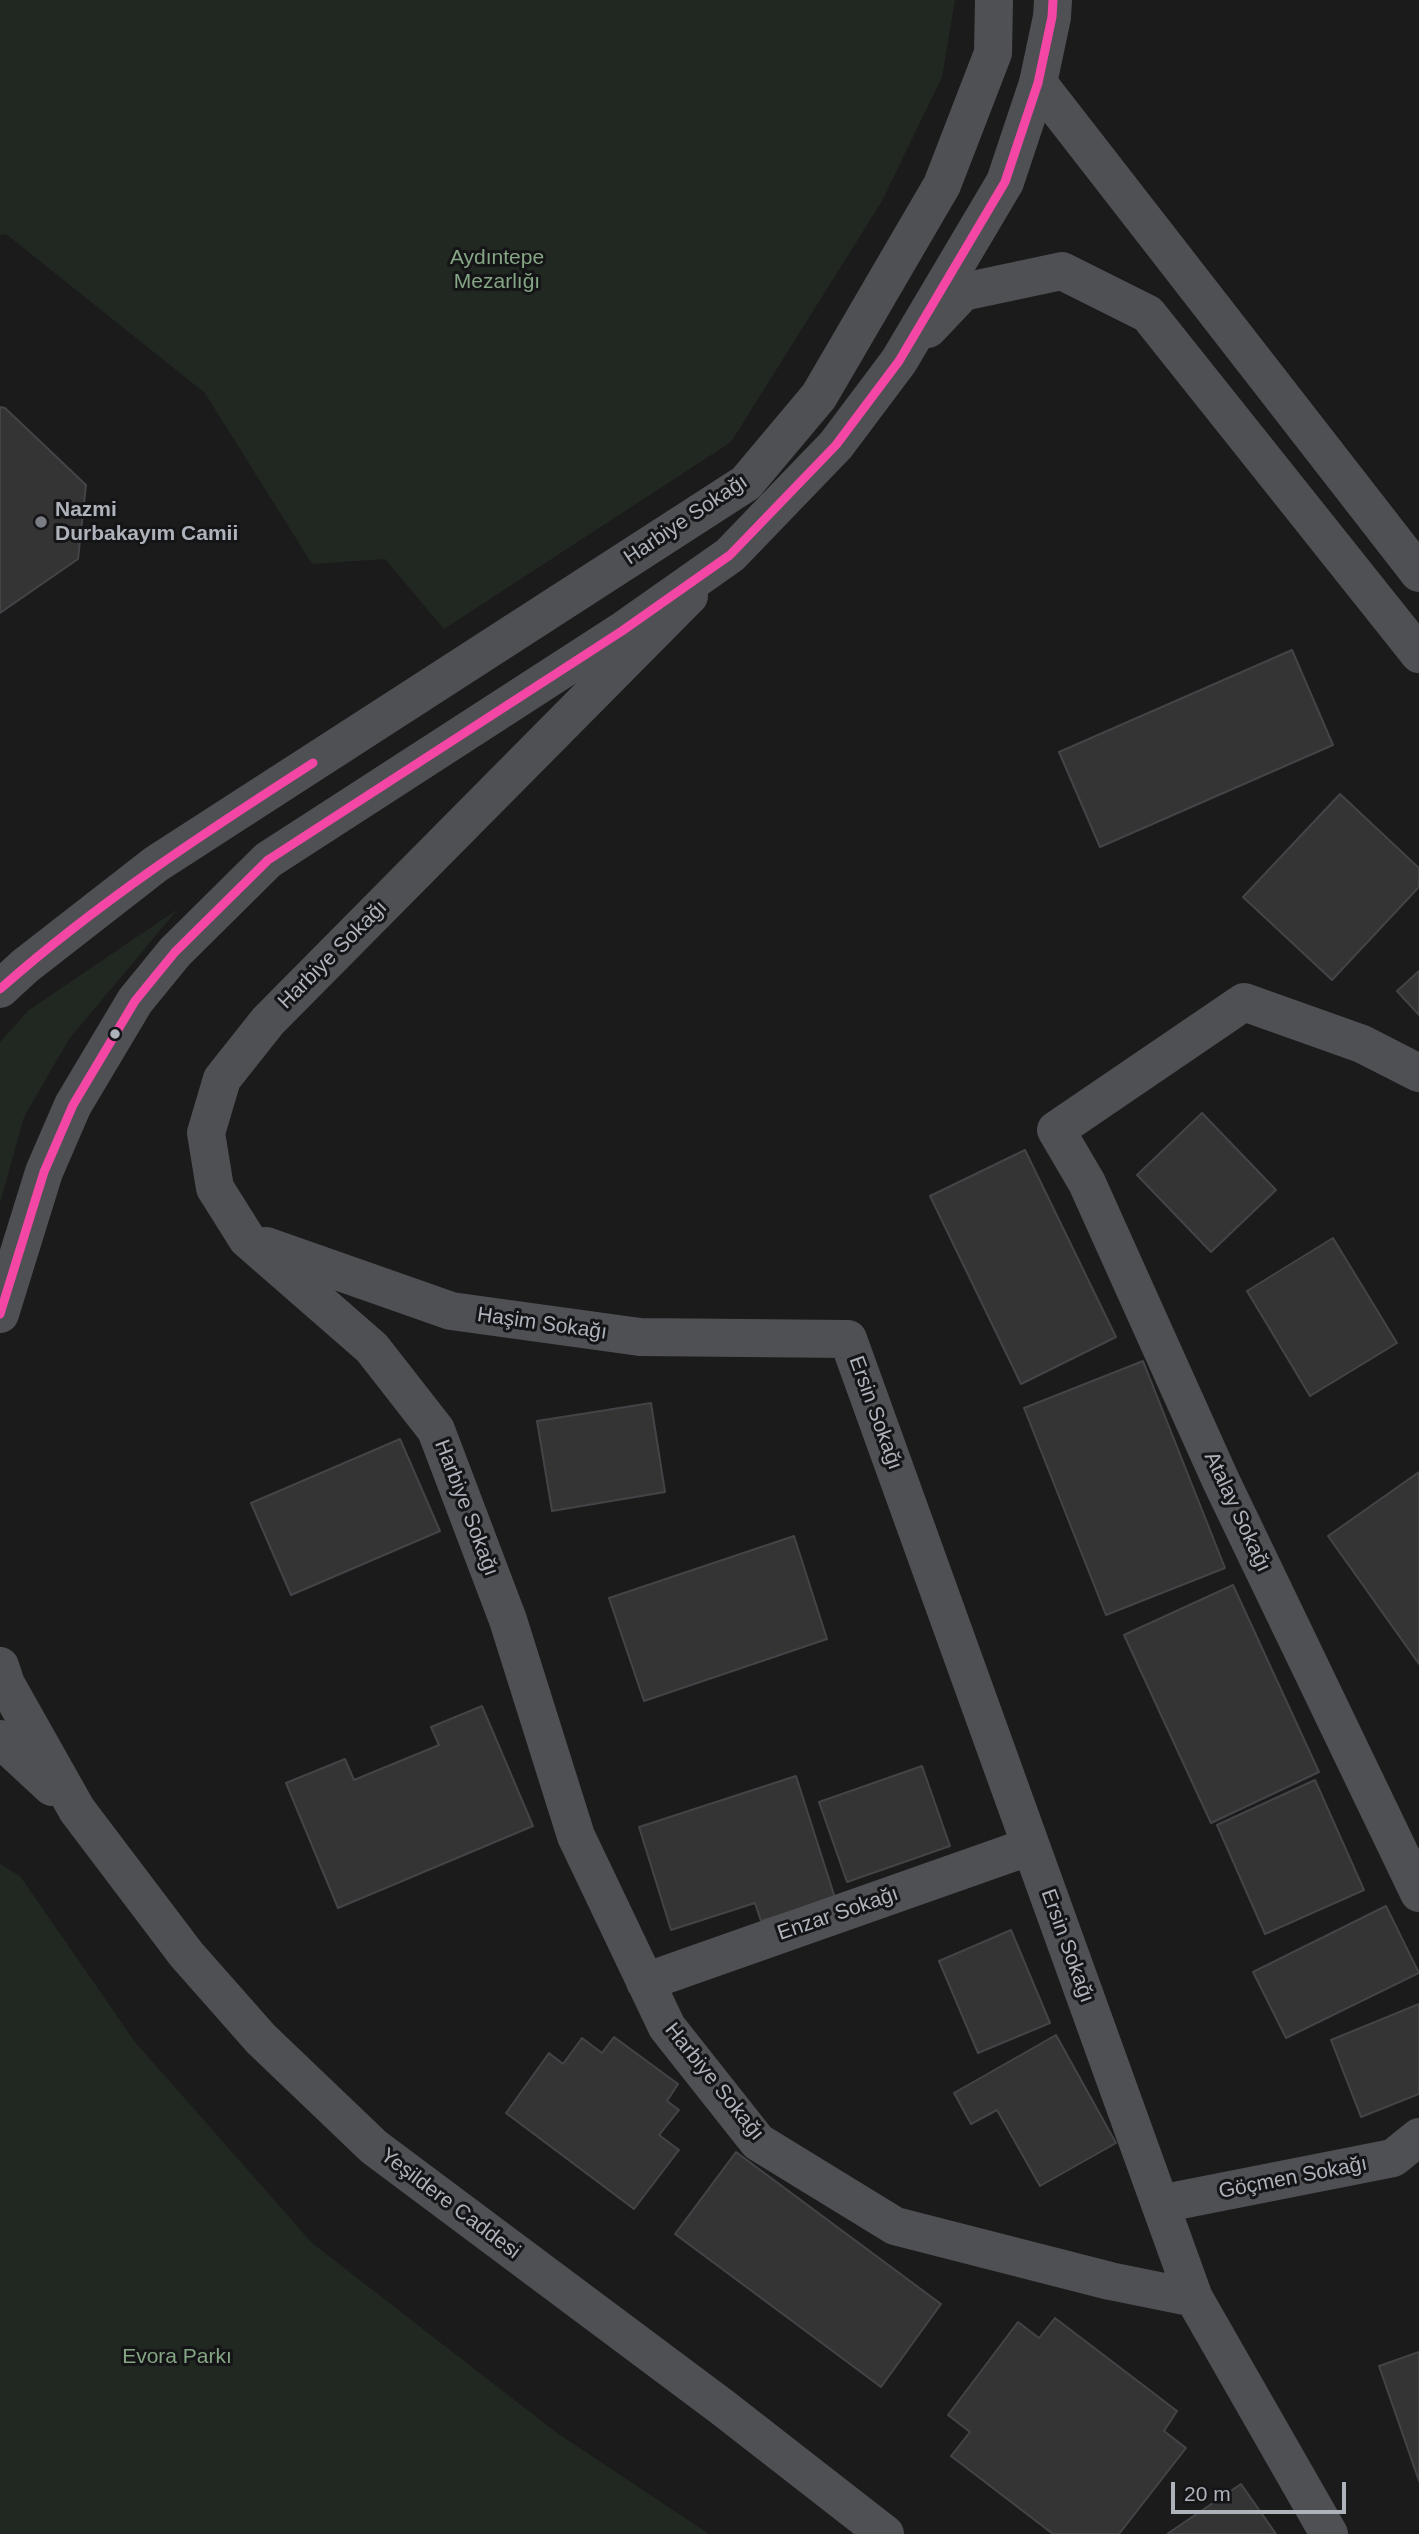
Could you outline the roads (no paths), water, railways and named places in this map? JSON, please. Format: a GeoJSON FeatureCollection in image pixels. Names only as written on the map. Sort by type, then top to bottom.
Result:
{"type":"FeatureCollection","features":[{"type":"Feature","properties":{"kind":"street","name":"Harbiye Sokağı"},"geometry":{"type":"LineString","coordinates":[[0,989],[25,966],[156,864],[746,483],[819,396],[942,185],[993,53],[994,0]]}},
{"type":"Feature","properties":{"kind":"street","name":"Harbiye Sokağı"},"geometry":{"type":"LineString","coordinates":[[1053,0],[1038,83],[1005,181],[899,360],[836,445],[268,1021],[222,1079],[206,1133],[215,1188],[247,1239],[372,1348],[436,1430],[508,1619],[576,1836],[667,2027],[758,2142],[895,2226],[1110,2281],[1194,2298]]}},
{"type":"Feature","properties":{"kind":"street"},"geometry":{"type":"LineString","coordinates":[[1038,83],[1419,573]]}},
{"type":"Feature","properties":{"kind":"street"},"geometry":{"type":"LineString","coordinates":[[899,360],[963,292],[1062,271],[1148,314],[1419,653]]}},
{"type":"Feature","properties":{"kind":"street","name":"Harbiye Sokağı"},"geometry":{"type":"LineString","coordinates":[[0,1314],[44,1172],[73,1105],[135,1001],[175,952],[268,860],[622,631],[730,555]]}},
{"type":"Feature","properties":{"kind":"street","name":"Atalay Sokağı"},"geometry":{"type":"LineString","coordinates":[[1419,1073],[1362,1044],[1244,1002],[1056,1130],[1087,1183],[1222,1481],[1419,1893]]}},
{"type":"Feature","properties":{"kind":"street","name":"Haşim Sokağı"},"geometry":{"type":"LineString","coordinates":[[247,1239],[451,1311],[639,1337],[848,1339]]}},
{"type":"Feature","properties":{"kind":"street","name":"Ersin Sokağı"},"geometry":{"type":"LineString","coordinates":[[848,1339],[1194,2298],[1329,2534]]}},
{"type":"Feature","properties":{"kind":"street"},"geometry":{"type":"LineString","coordinates":[[0,1666],[6,1684],[77,1810]]}},
{"type":"Feature","properties":{"kind":"street"},"geometry":{"type":"LineString","coordinates":[[0,1739],[77,1810]]}},
{"type":"Feature","properties":{"kind":"street","name":"Yeşildere Caddesi"},"geometry":{"type":"LineString","coordinates":[[77,1810],[186,1954],[261,2039],[374,2147],[711,2399],[885,2534]]}},
{"type":"Feature","properties":{"kind":"street","name":"Enzar Sokağı"},"geometry":{"type":"LineString","coordinates":[[645,1982],[1031,1846]]}},
{"type":"Feature","properties":{"kind":"street","name":"Göçmen Sokağı"},"geometry":{"type":"LineString","coordinates":[[1160,2204],[1392,2158],[1419,2137]]}},
{"type":"Feature","properties":{"kind":"place","name":"Nazmi Durbakayım Camii"},"geometry":{"type":"Point","coordinates":[41,522]}},
{"type":"Feature","properties":{"kind":"park label","name":"Aydıntepe Mezarlığı"},"geometry":{"type":"Point","coordinates":[497,270]}},
{"type":"Feature","properties":{"kind":"park label","name":"Evora Parkı"},"geometry":{"type":"Point","coordinates":[177,2357]}}]}
